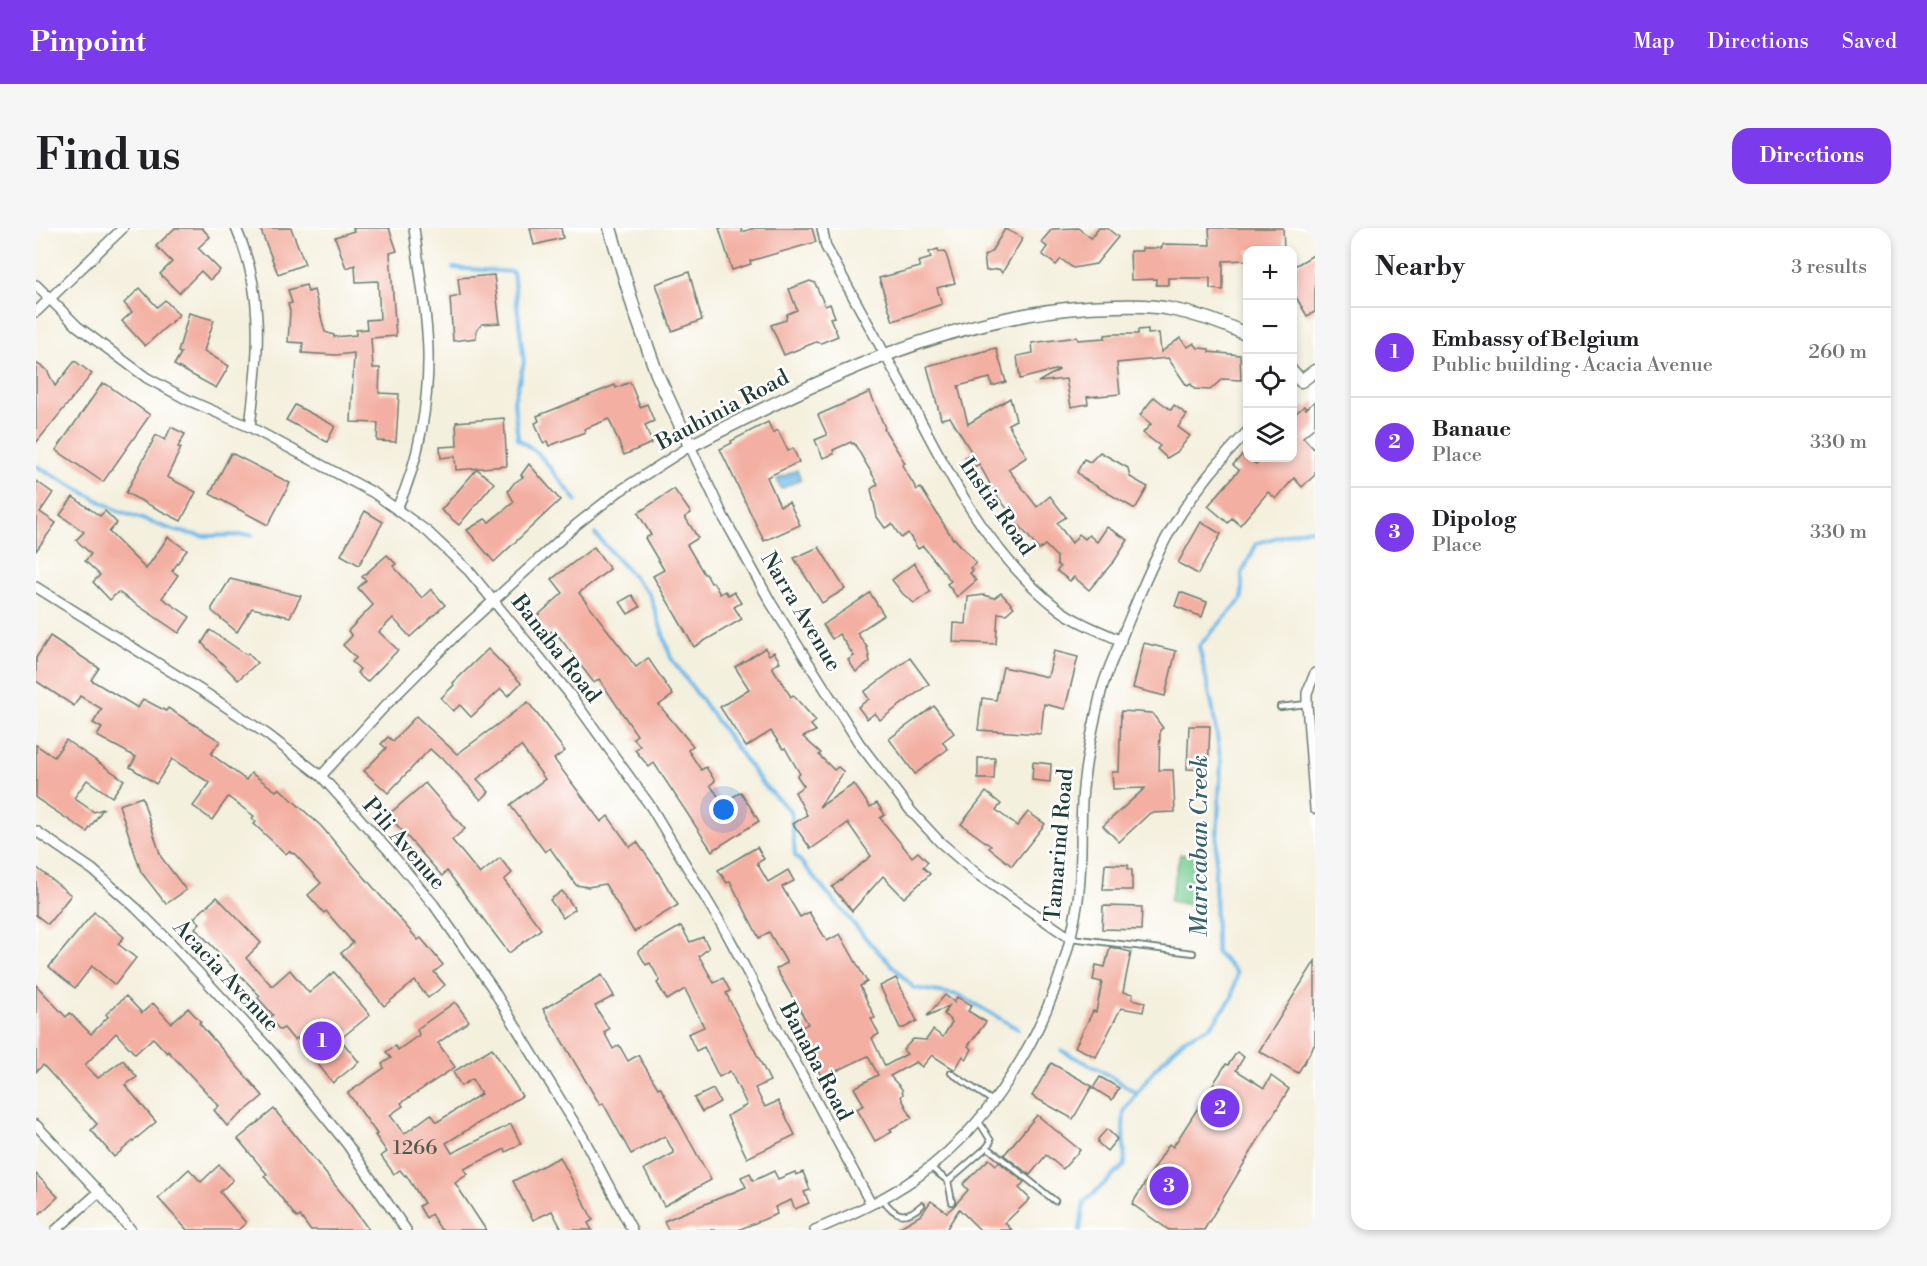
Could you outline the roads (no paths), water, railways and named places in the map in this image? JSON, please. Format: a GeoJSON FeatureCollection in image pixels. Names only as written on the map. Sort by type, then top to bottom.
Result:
{"type":"FeatureCollection","features":[{"type":"Feature","properties":{"kind":"street"},"geometry":{"type":"LineString","coordinates":[[36,312],[123,228]]}},
{"type":"Feature","properties":{"kind":"street"},"geometry":{"type":"LineString","coordinates":[[236,228],[253,278],[257,310],[258,346],[250,427]]}},
{"type":"Feature","properties":{"kind":"street"},"geometry":{"type":"LineString","coordinates":[[397,508],[412,472],[420,438],[428,352],[414,228]]}},
{"type":"Feature","properties":{"kind":"street","name":"Narra Avenue"},"geometry":{"type":"LineString","coordinates":[[610,228],[634,309],[657,374],[723,516],[771,603],[859,743],[904,802],[940,842],[977,874],[1070,938]]}},
{"type":"Feature","properties":{"kind":"street","name":"Instia Road"},"geometry":{"type":"LineString","coordinates":[[822,228],[826,247],[970,507],[1015,567],[1061,611],[1121,640]]}},
{"type":"Feature","properties":{"kind":"street","name":"Banaba Road"},"geometry":{"type":"LineString","coordinates":[[36,285],[77,326],[147,378],[188,400],[250,427],[374,493],[428,532],[469,571],[568,692],[651,807],[726,932],[871,1204]]}},
{"type":"Feature","properties":{"kind":"street","name":"Bauhinia Road"},"geometry":{"type":"LineString","coordinates":[[321,776],[386,705],[494,599],[584,519],[618,492],[690,446],[787,397],[885,354],[1004,318],[1054,310],[1113,306],[1168,309],[1228,326],[1243,333]]}},
{"type":"Feature","properties":{"kind":"street"},"geometry":{"type":"LineString","coordinates":[[1297,379],[1315,371]]}},
{"type":"Feature","properties":{"kind":"street","name":"Tamarind Road"},"geometry":{"type":"LineString","coordinates":[[815,1230],[882,1198],[930,1167],[957,1143],[994,1102],[1014,1073],[1031,1042],[1059,975],[1077,906],[1086,762],[1102,689],[1160,549],[1209,473],[1243,436]]}},
{"type":"Feature","properties":{"kind":"street","name":"Pili Avenue"},"geometry":{"type":"LineString","coordinates":[[36,587],[207,694],[268,735],[321,776],[434,905],[491,986],[583,1137],[632,1230]]}},
{"type":"Feature","properties":{"kind":"street"},"geometry":{"type":"LineString","coordinates":[[1315,673],[1307,693],[1312,724],[1315,809]]}},
{"type":"Feature","properties":{"kind":"street","name":"Acacia Avenue"},"geometry":{"type":"LineString","coordinates":[[36,831],[93,870],[172,944],[279,1061],[347,1144],[406,1230]]}},
{"type":"Feature","properties":{"kind":"street"},"geometry":{"type":"LineString","coordinates":[[36,1125],[131,1230]]}},
{"type":"Feature","properties":{"kind":"street"},"geometry":{"type":"LineString","coordinates":[[56,1230],[99,1192]]}},
{"type":"Feature","properties":{"kind":"lane"},"geometry":{"type":"LineString","coordinates":[[1280,707],[1307,704]]}},
{"type":"Feature","properties":{"kind":"lane"},"geometry":{"type":"LineString","coordinates":[[1070,938],[1193,953]]}},
{"type":"Feature","properties":{"kind":"lane"},"geometry":{"type":"LineString","coordinates":[[951,1073],[994,1102]]}},
{"type":"Feature","properties":{"kind":"lane"},"geometry":{"type":"LineString","coordinates":[[948,1181],[991,1141],[978,1120]]}},
{"type":"Feature","properties":{"kind":"lane"},"geometry":{"type":"LineString","coordinates":[[987,1147],[1054,1201]]}},
{"type":"Feature","properties":{"kind":"lane"},"geometry":{"type":"LineString","coordinates":[[930,1167],[948,1181],[952,1202]]}},
{"type":"Feature","properties":{"kind":"lane"},"geometry":{"type":"LineString","coordinates":[[882,1198],[896,1214],[913,1213],[922,1204]]}},
{"type":"Feature","properties":{"kind":"water"},"geometry":{"type":"Polygon","coordinates":[[[797,470],[801,479],[781,489],[777,479],[797,470]]]}},
{"type":"Feature","properties":{"kind":"waterway"},"geometry":{"type":"LineString","coordinates":[[453,268],[513,272],[524,362],[514,401],[518,439],[538,453],[577,501]]}},
{"type":"Feature","properties":{"kind":"waterway"},"geometry":{"type":"LineString","coordinates":[[36,466],[116,510],[176,531],[202,536],[252,535]]}},
{"type":"Feature","properties":{"kind":"waterway","name":"Maricaban Creek"},"geometry":{"type":"LineString","coordinates":[[1080,1230],[1084,1202],[1125,1165],[1124,1111],[1154,1070],[1183,1040],[1211,1026],[1232,998],[1237,973],[1216,952],[1215,875],[1221,763],[1213,710],[1199,646],[1242,599],[1242,573],[1257,543],[1303,530],[1315,529]]}},
{"type":"Feature","properties":{"kind":"waterway"},"geometry":{"type":"LineString","coordinates":[[595,534],[650,595],[671,658],[762,783],[791,812],[795,855],[869,942],[914,988],[959,995],[1018,1029]]}},
{"type":"Feature","properties":{"kind":"waterway"},"geometry":{"type":"LineString","coordinates":[[1062,1051],[1100,1070],[1137,1093]]}},
{"type":"Feature","properties":{"kind":"place","name":"Embassy of Belgium"},"geometry":{"type":"Point","coordinates":[322,1041]}},
{"type":"Feature","properties":{"kind":"place","name":"Banaue"},"geometry":{"type":"Point","coordinates":[1220,1108]}},
{"type":"Feature","properties":{"kind":"place","name":"Dipolog"},"geometry":{"type":"Point","coordinates":[1169,1186]}}]}
